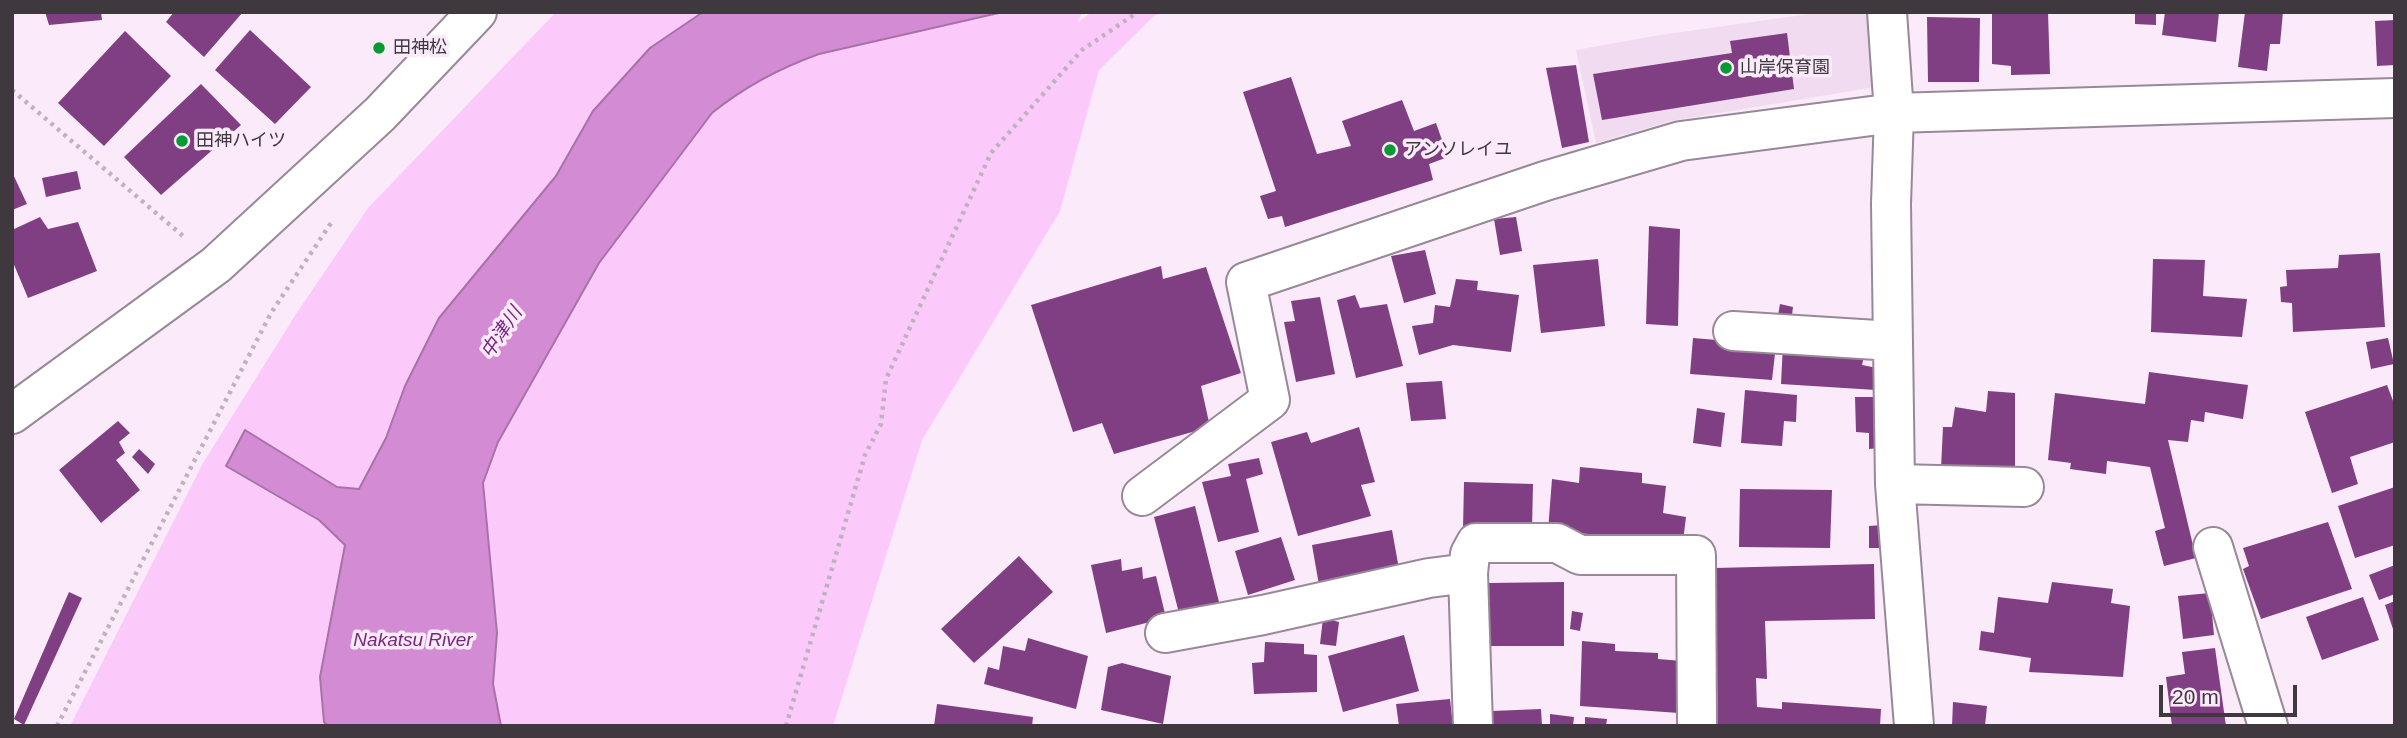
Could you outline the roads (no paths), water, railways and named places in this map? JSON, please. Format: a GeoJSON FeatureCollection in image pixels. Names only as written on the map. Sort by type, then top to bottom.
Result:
{"type":"FeatureCollection","features":[{"type":"Feature","properties":{"kind":"street"},"geometry":{"type":"LineString","coordinates":[[12,414],[216,265],[380,114],[477,12]]}},
{"type":"Feature","properties":{"kind":"street"},"geometry":{"type":"LineString","coordinates":[[1887,12],[1894,113],[1891,204],[1895,484],[1914,726]]}},
{"type":"Feature","properties":{"kind":"street"},"geometry":{"type":"LineString","coordinates":[[1142,496],[1270,400],[1246,282],[1545,181],[1681,141],[1894,113],[2394,108]]}},
{"type":"Feature","properties":{"kind":"street"},"geometry":{"type":"LineString","coordinates":[[1734,331],[1893,341]]}},
{"type":"Feature","properties":{"kind":"street"},"geometry":{"type":"LineString","coordinates":[[1895,484],[2024,488]]}},
{"type":"Feature","properties":{"kind":"street"},"geometry":{"type":"LineString","coordinates":[[1473,726],[1468,573],[1470,554],[1476,543],[1557,543],[1580,555],[1696,555],[1697,726]]}},
{"type":"Feature","properties":{"kind":"street"},"geometry":{"type":"LineString","coordinates":[[2213,547],[2268,726]]}},
{"type":"Feature","properties":{"kind":"street"},"geometry":{"type":"LineString","coordinates":[[1164,634],[1429,578],[1468,573]]}},
{"type":"Feature","properties":{"kind":"water","name":"Nakatsu River"},"geometry":{"type":"Polygon","coordinates":[[[703,12],[1003,12],[819,54],[763,79],[712,113],[599,263],[498,442],[483,483],[497,633],[493,684],[501,726],[328,726],[324,722],[320,677],[345,545],[319,520],[226,466],[245,430],[337,487],[359,489],[386,438],[405,386],[439,318],[556,176],[593,111],[650,48],[703,12]]]}},
{"type":"Feature","properties":{"kind":"place","name":"田神松"},"geometry":{"type":"Point","coordinates":[379,48]}},
{"type":"Feature","properties":{"kind":"place","name":"山岸保育園"},"geometry":{"type":"Point","coordinates":[1726,68]}},
{"type":"Feature","properties":{"kind":"place","name":"田神ハイツ"},"geometry":{"type":"Point","coordinates":[182,141]}},
{"type":"Feature","properties":{"kind":"place","name":"アンソレイユ"},"geometry":{"type":"Point","coordinates":[1390,150]}},
{"type":"Feature","properties":{"kind":"water label","name":"中津川"},"geometry":{"type":"Point","coordinates":[502,333]}}]}
